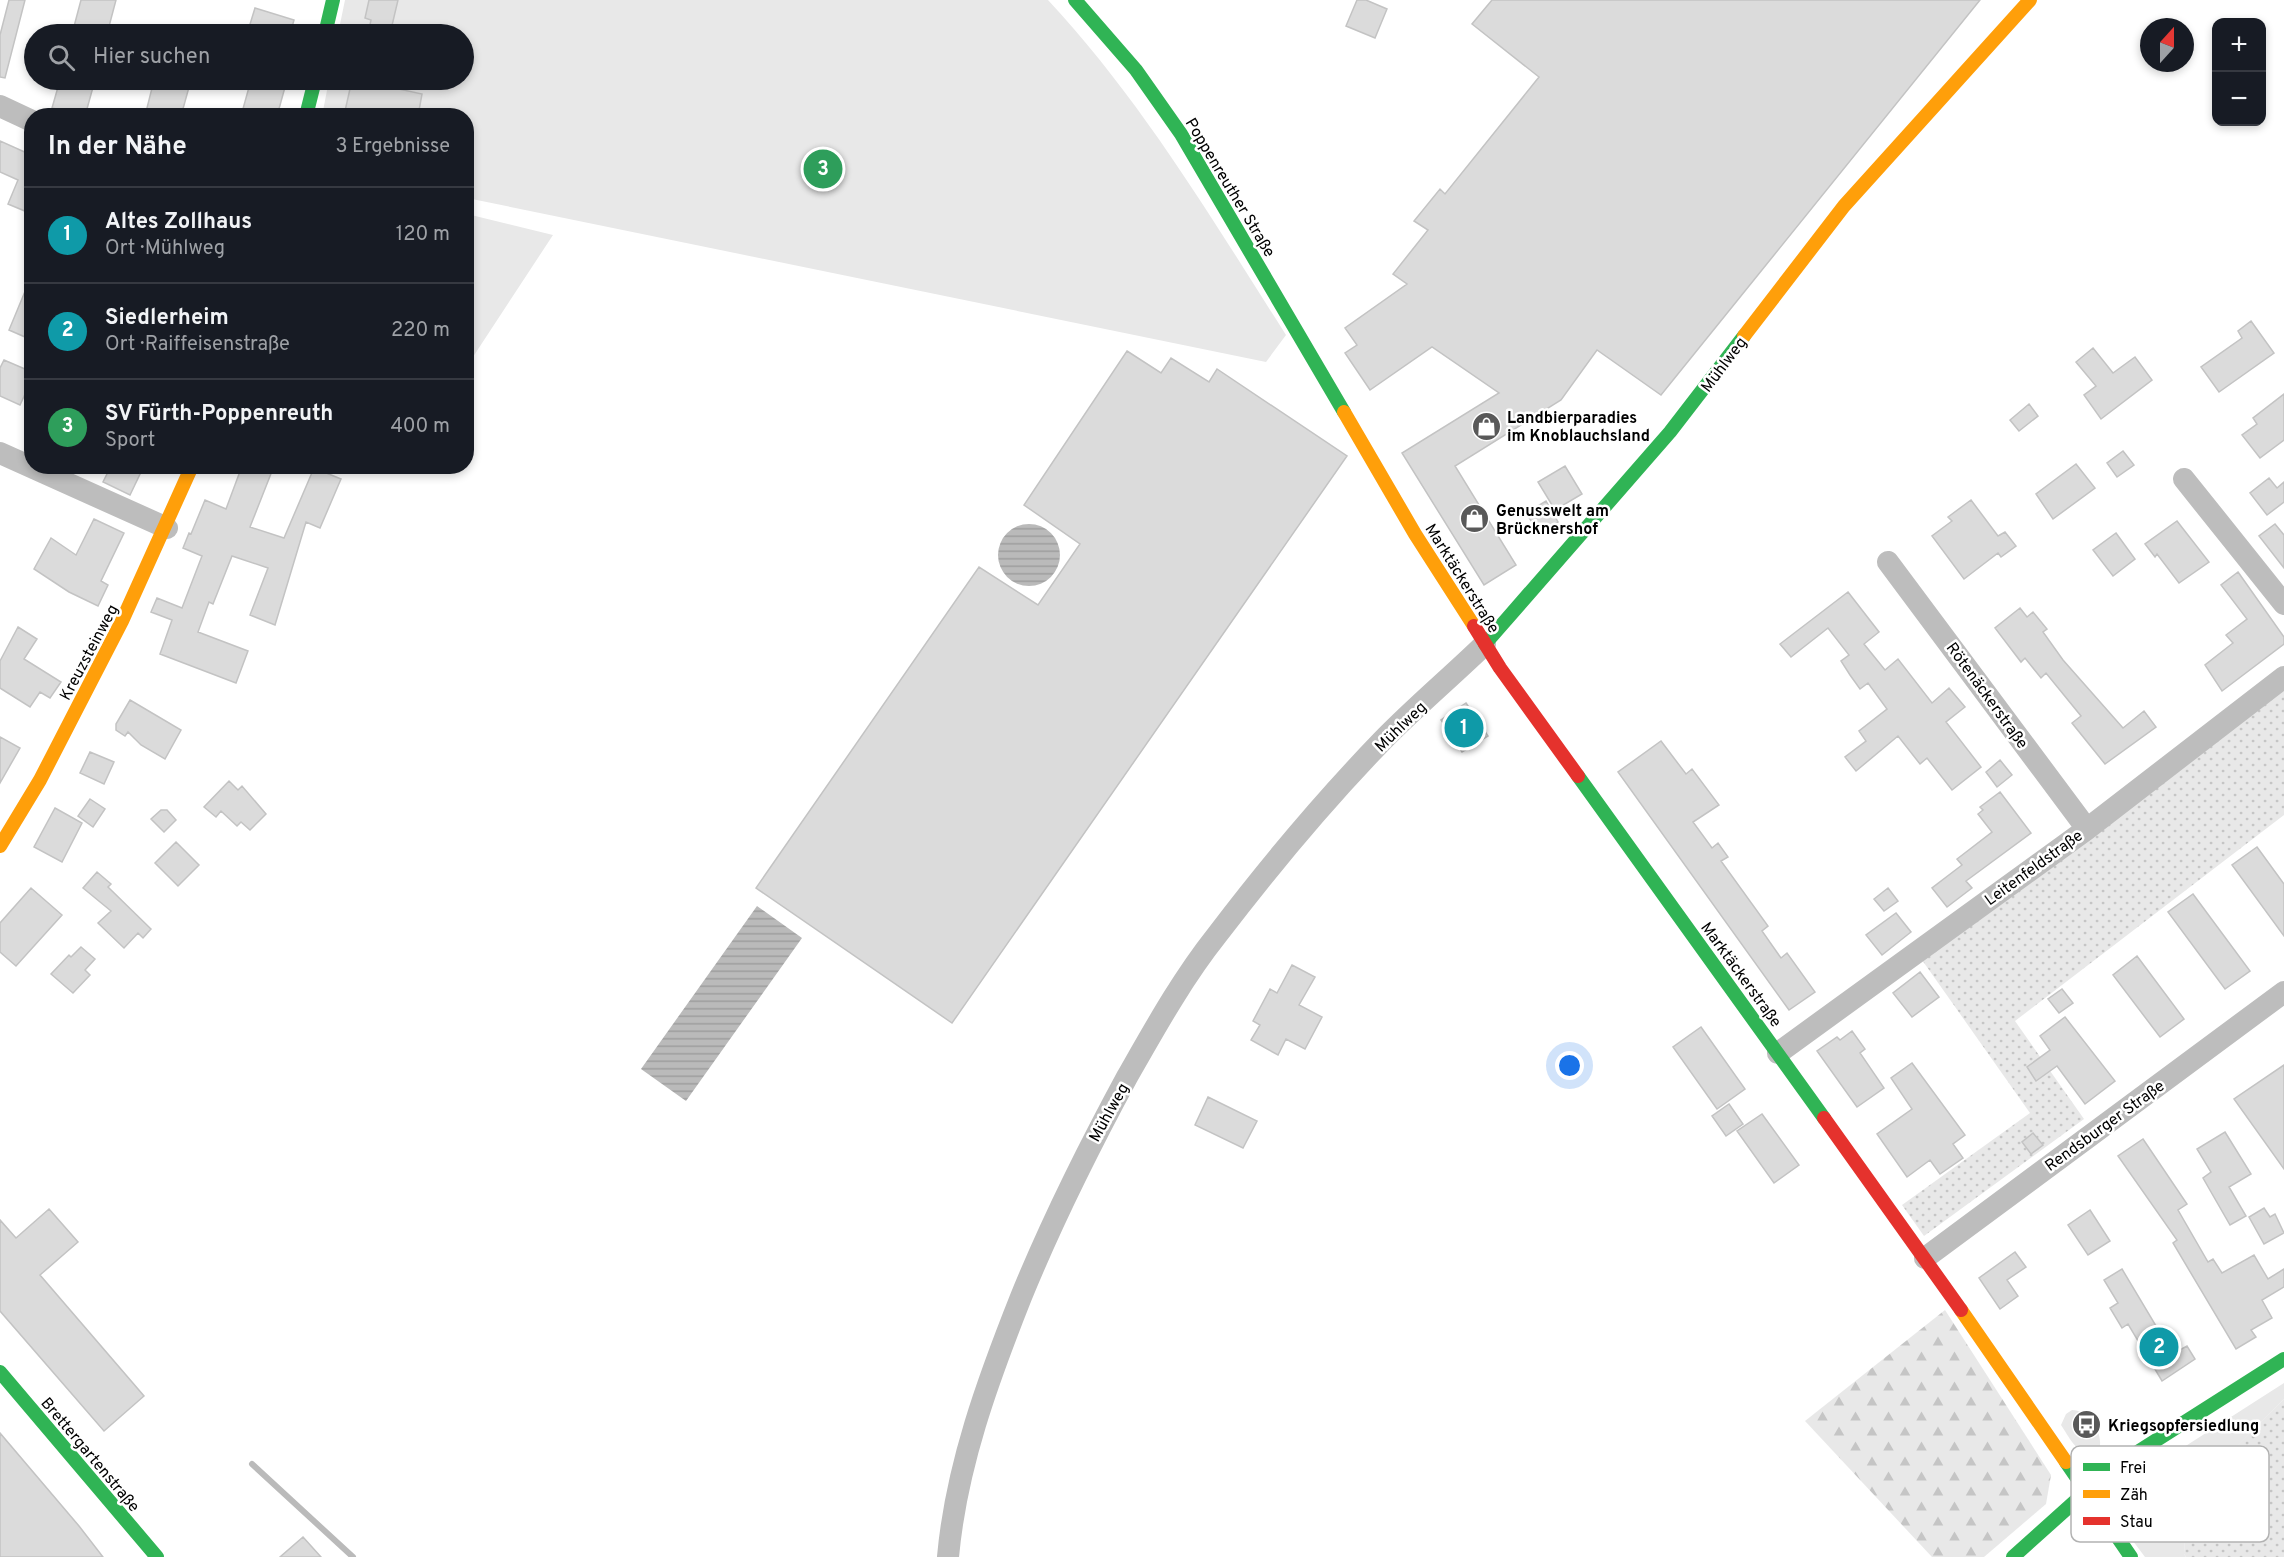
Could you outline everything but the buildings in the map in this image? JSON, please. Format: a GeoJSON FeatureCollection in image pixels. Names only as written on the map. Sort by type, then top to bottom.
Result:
{"type":"FeatureCollection","features":[{"type":"Feature","properties":{"kind":"street"},"geometry":{"type":"LineString","coordinates":[[327,24],[333,0]]}},
{"type":"Feature","properties":{"kind":"street","name":"Poppenreuther Straße"},"geometry":{"type":"LineString","coordinates":[[1075,0],[1136,70],[1181,134],[1339,404]]}},
{"type":"Feature","properties":{"kind":"street","name":"Mühlweg"},"geometry":{"type":"LineString","coordinates":[[948,1557],[950,1533],[966,1457],[991,1373],[1046,1234],[1083,1156],[1162,1016],[1215,936],[1277,860],[1382,741],[1485,644],[1670,432],[1844,206],[2030,0]]}},
{"type":"Feature","properties":{"kind":"street"},"geometry":{"type":"LineString","coordinates":[[308,108],[312,90]]}},
{"type":"Feature","properties":{"kind":"street"},"geometry":{"type":"LineString","coordinates":[[0,106],[24,117]]}},
{"type":"Feature","properties":{"kind":"street","name":"Marktäckerstraße"},"geometry":{"type":"LineString","coordinates":[[1339,404],[1415,534],[1485,644],[1550,739],[1925,1258],[2071,1471]]}},
{"type":"Feature","properties":{"kind":"street"},"geometry":{"type":"LineString","coordinates":[[0,453],[24,464]]}},
{"type":"Feature","properties":{"kind":"street"},"geometry":{"type":"LineString","coordinates":[[47,474],[167,528]]}},
{"type":"Feature","properties":{"kind":"street","name":"Kreuzsteinweg"},"geometry":{"type":"LineString","coordinates":[[0,846],[19,818],[106,655],[167,528],[189,474]]}},
{"type":"Feature","properties":{"kind":"street"},"geometry":{"type":"LineString","coordinates":[[2184,478],[2284,604]]}},
{"type":"Feature","properties":{"kind":"street","name":"Rötenäckerstraße"},"geometry":{"type":"LineString","coordinates":[[1888,562],[2086,829]]}},
{"type":"Feature","properties":{"kind":"street","name":"Leitenfeldstraße"},"geometry":{"type":"LineString","coordinates":[[1778,1053],[2086,829],[2284,677]]}},
{"type":"Feature","properties":{"kind":"street","name":"Rendsburger Straße"},"geometry":{"type":"LineString","coordinates":[[1925,1258],[2284,992]]}},
{"type":"Feature","properties":{"kind":"street"},"geometry":{"type":"LineString","coordinates":[[2147,1446],[2284,1359]]}},
{"type":"Feature","properties":{"kind":"street","name":"Brettergartenstraße"},"geometry":{"type":"LineString","coordinates":[[0,1372],[157,1557]]}},
{"type":"Feature","properties":{"kind":"street"},"geometry":{"type":"LineString","coordinates":[[2013,1557],[2071,1504]]}},
{"type":"Feature","properties":{"kind":"street","name":"Marktäckerstraße"},"geometry":{"type":"LineString","coordinates":[[2121,1542],[2131,1557]]}},
{"type":"Feature","properties":{"kind":"green space"},"geometry":{"type":"Polygon","coordinates":[[[345,0],[1048,0],[1082,39],[1145,120],[1203,205],[1286,335],[1266,362],[474,199],[474,108],[324,108],[327,90],[474,90],[474,24],[340,24],[345,0]]]}},
{"type":"Feature","properties":{"kind":"green space"},"geometry":{"type":"Polygon","coordinates":[[[474,216],[553,235],[474,355],[474,216]]]}},
{"type":"Feature","properties":{"kind":"green space"},"geometry":{"type":"Polygon","coordinates":[[[2284,685],[2284,815],[2015,1021],[2084,1119],[1924,1236],[1902,1205],[2030,1113],[1922,960],[2284,685]]]}},
{"type":"Feature","properties":{"kind":"green space"},"geometry":{"type":"Polygon","coordinates":[[[1945,1310],[2051,1475],[2046,1504],[1984,1557],[1932,1557],[1805,1421],[1945,1310]]]}},
{"type":"Feature","properties":{"kind":"green space"},"geometry":{"type":"Polygon","coordinates":[[[2284,1383],[2284,1399],[2237,1446],[2186,1446],[2284,1383]]]}},
{"type":"Feature","properties":{"kind":"green space"},"geometry":{"type":"Polygon","coordinates":[[[2284,1399],[2284,1557],[2186,1557],[2185,1542],[2269,1542],[2269,1446],[2237,1446],[2284,1399]]]}},
{"type":"Feature","properties":{"kind":"green space"},"geometry":{"type":"Polygon","coordinates":[[[2072,1410],[2085,1414],[2095,1425],[2100,1446],[2076,1446],[2061,1425],[2066,1414],[2072,1410]]]}},
{"type":"Feature","properties":{"kind":"green space"},"geometry":{"type":"Polygon","coordinates":[[[2134,1542],[2185,1542],[2186,1557],[2145,1557],[2134,1542]]]}},
{"type":"Feature","properties":{"kind":"shaded area"},"geometry":{"type":"Polygon","coordinates":[[[1029,524],[1046,529],[1051,533],[1055,538],[1060,555],[1055,572],[1051,577],[1046,581],[1029,586],[1012,581],[1007,577],[1003,572],[998,555],[1003,538],[1007,533],[1012,529],[1029,524]]]}},
{"type":"Feature","properties":{"kind":"shaded area"},"geometry":{"type":"Polygon","coordinates":[[[757,906],[802,938],[686,1101],[641,1069],[757,906]]]}},
{"type":"Feature","properties":{"kind":"waterway"},"geometry":{"type":"LineString","coordinates":[[252,1464],[353,1557]]}},
{"type":"Feature","properties":{"kind":"traffic: fast"},"geometry":{"type":"LineString","coordinates":[[327,24],[333,0]]}},
{"type":"Feature","properties":{"kind":"traffic: fast"},"geometry":{"type":"LineString","coordinates":[[1075,0],[1136,70],[1181,134],[1344,412]]}},
{"type":"Feature","properties":{"kind":"traffic: fast"},"geometry":{"type":"LineString","coordinates":[[308,108],[312,90]]}},
{"type":"Feature","properties":{"kind":"traffic: fast"},"geometry":{"type":"LineString","coordinates":[[1485,644],[1670,432],[1744,336]]}},
{"type":"Feature","properties":{"kind":"traffic: fast"},"geometry":{"type":"LineString","coordinates":[[1578,776],[1824,1118]]}},
{"type":"Feature","properties":{"kind":"traffic: fast"},"geometry":{"type":"LineString","coordinates":[[2147,1446],[2284,1359]]}},
{"type":"Feature","properties":{"kind":"traffic: fast"},"geometry":{"type":"LineString","coordinates":[[0,1372],[157,1557]]}},
{"type":"Feature","properties":{"kind":"traffic: fast"},"geometry":{"type":"LineString","coordinates":[[2066,1462],[2071,1469]]}},
{"type":"Feature","properties":{"kind":"traffic: fast"},"geometry":{"type":"LineString","coordinates":[[2013,1557],[2071,1505]]}},
{"type":"Feature","properties":{"kind":"traffic: fast"},"geometry":{"type":"LineString","coordinates":[[2121,1542],[2131,1557]]}},
{"type":"Feature","properties":{"kind":"traffic: slow"},"geometry":{"type":"LineString","coordinates":[[1744,336],[1844,206],[2030,0]]}},
{"type":"Feature","properties":{"kind":"traffic: slow"},"geometry":{"type":"LineString","coordinates":[[1344,412],[1415,534],[1474,626]]}},
{"type":"Feature","properties":{"kind":"traffic: slow"},"geometry":{"type":"LineString","coordinates":[[0,846],[40,780],[122,621],[188,474]]}},
{"type":"Feature","properties":{"kind":"traffic: slow"},"geometry":{"type":"LineString","coordinates":[[1961,1310],[2066,1462]]}},
{"type":"Feature","properties":{"kind":"traffic: jam"},"geometry":{"type":"LineString","coordinates":[[1474,626],[1500,668],[1578,776]]}},
{"type":"Feature","properties":{"kind":"traffic: jam"},"geometry":{"type":"LineString","coordinates":[[1824,1118],[1961,1310]]}},
{"type":"Feature","properties":{"kind":"place","name":"SV Fürth-Poppenreuth"},"geometry":{"type":"Point","coordinates":[823,169]}},
{"type":"Feature","properties":{"kind":"place","name":"Landbierparadies im Knoblauchsland"},"geometry":{"type":"Point","coordinates":[1486,426]}},
{"type":"Feature","properties":{"kind":"place","name":"Genusswelt am Brücknershof"},"geometry":{"type":"Point","coordinates":[1475,519]}},
{"type":"Feature","properties":{"kind":"place","name":"Altes Zollhaus"},"geometry":{"type":"Point","coordinates":[1464,728]}},
{"type":"Feature","properties":{"kind":"place","name":"Siedlerheim"},"geometry":{"type":"Point","coordinates":[2159,1347]}},
{"type":"Feature","properties":{"kind":"place","name":"Kriegsopfersiedlung"},"geometry":{"type":"Point","coordinates":[2087,1425]}}]}
